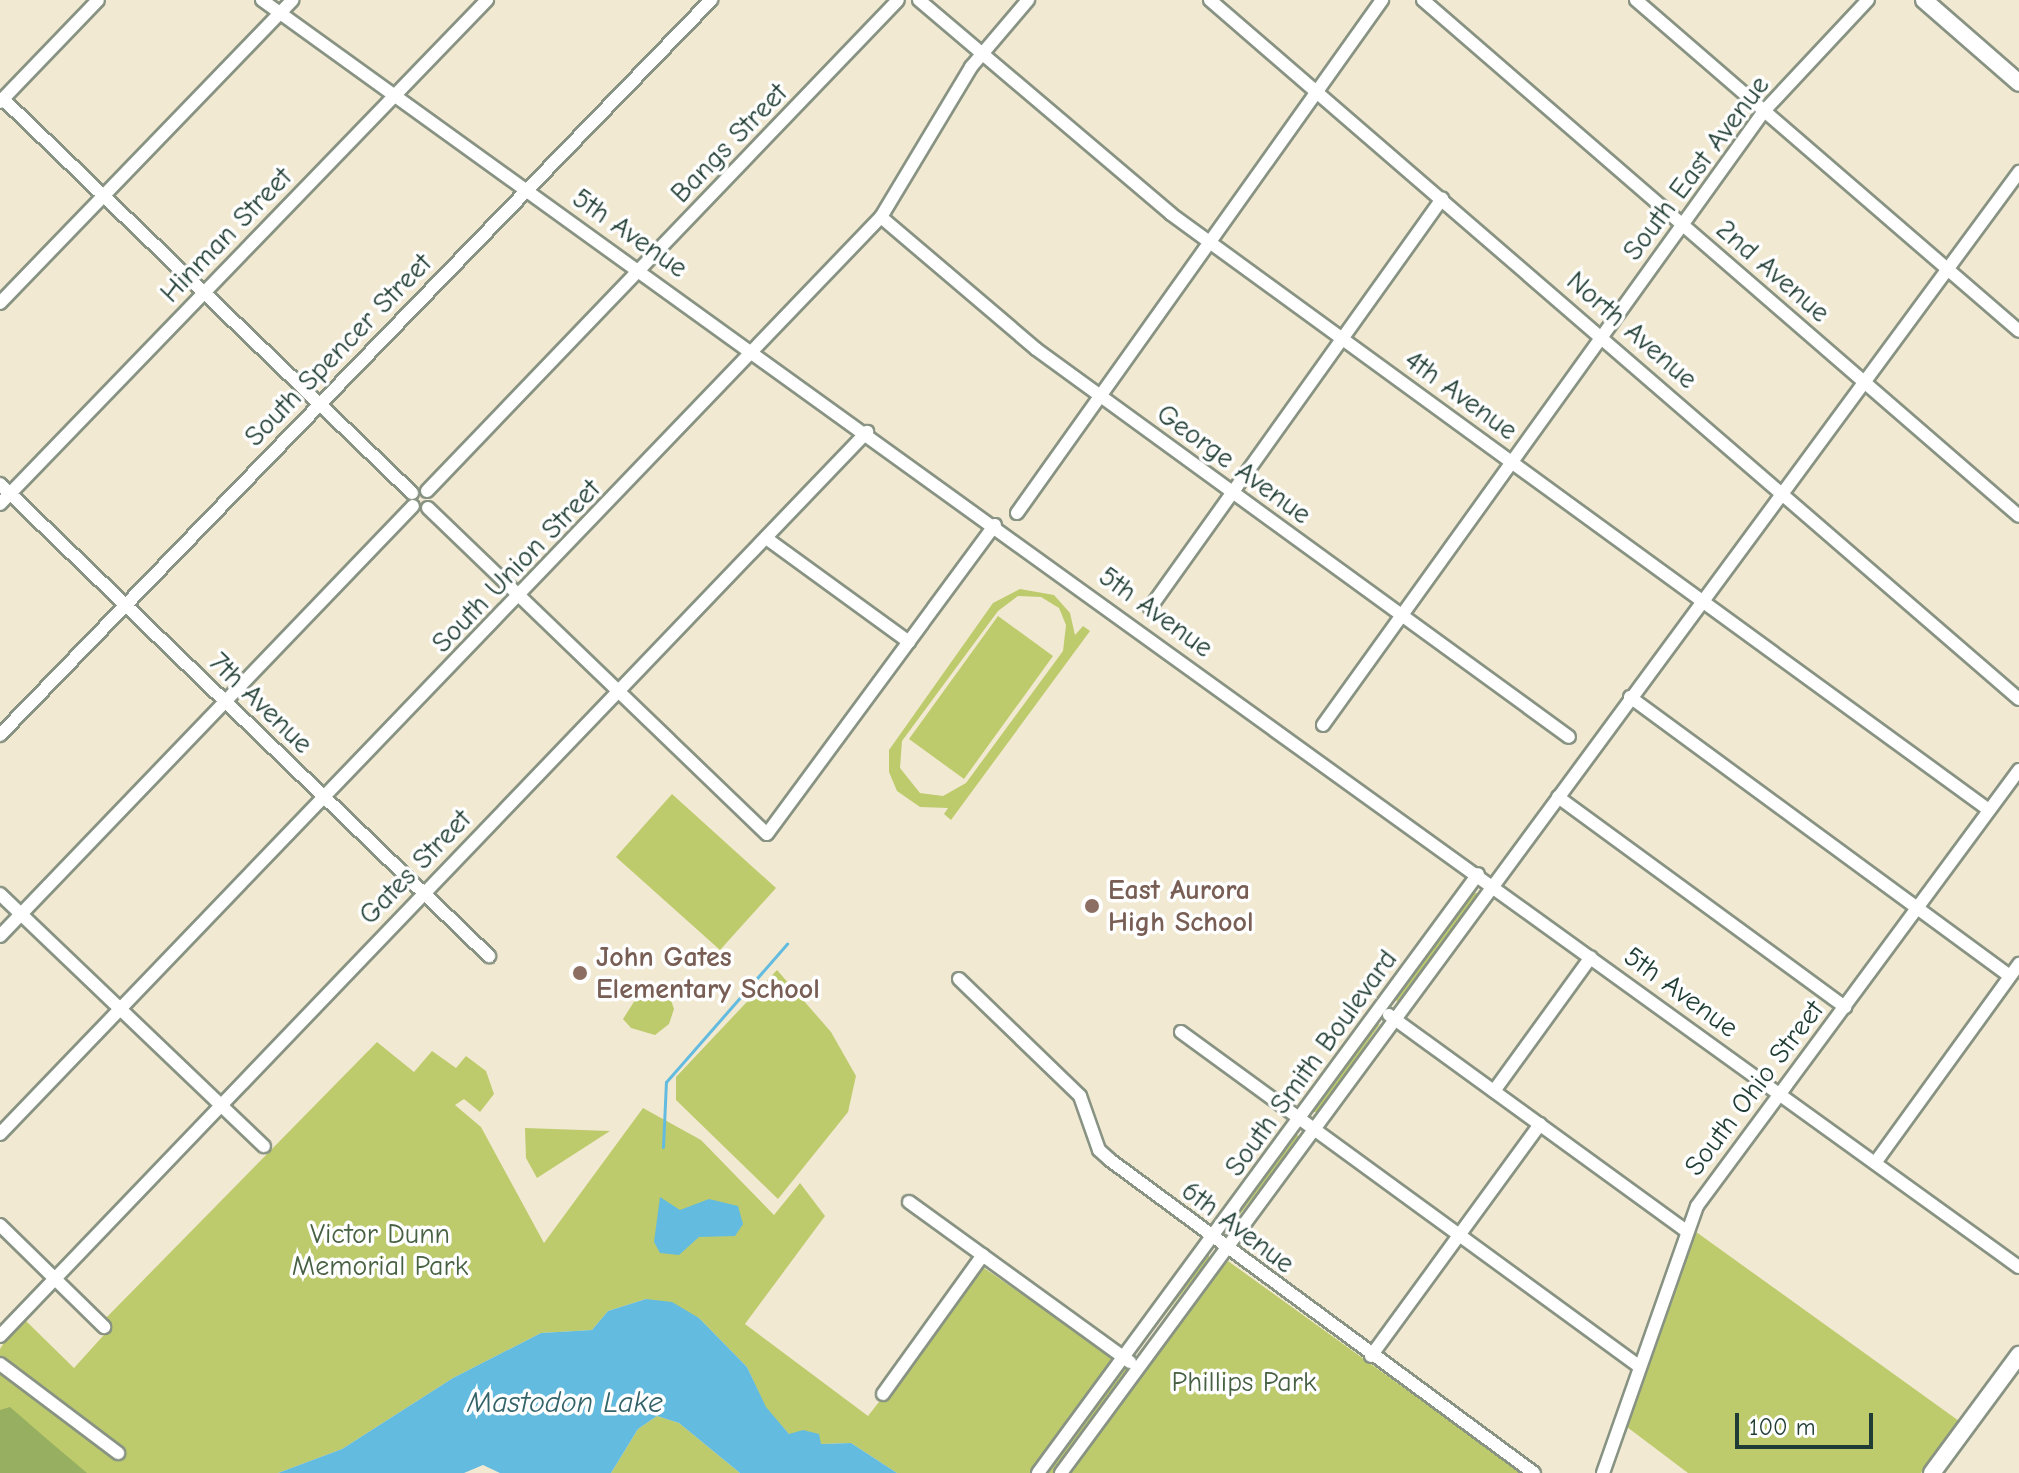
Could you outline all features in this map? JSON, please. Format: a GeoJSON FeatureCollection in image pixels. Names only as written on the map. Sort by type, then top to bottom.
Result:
{"type":"FeatureCollection","features":[{"type":"Feature","properties":{"kind":"main road"},"geometry":{"type":"LineString","coordinates":[[1924,0],[2019,83]]}},
{"type":"Feature","properties":{"kind":"main road"},"geometry":{"type":"LineString","coordinates":[[1932,1473],[2019,1355]]}},
{"type":"Feature","properties":{"kind":"street"},"geometry":{"type":"LineString","coordinates":[[98,0],[1,100],[320,403],[413,500],[428,508],[767,834],[995,525]]}},
{"type":"Feature","properties":{"kind":"street","name":"5th Avenue"},"geometry":{"type":"LineString","coordinates":[[262,0],[867,432],[2019,1267]]}},
{"type":"Feature","properties":{"kind":"street"},"geometry":{"type":"LineString","coordinates":[[0,303],[293,0]]}},
{"type":"Feature","properties":{"kind":"street","name":"Hinman Street"},"geometry":{"type":"LineString","coordinates":[[0,504],[487,0]]}},
{"type":"Feature","properties":{"kind":"street","name":"South Spencer Street"},"geometry":{"type":"LineString","coordinates":[[0,735],[711,0]]}},
{"type":"Feature","properties":{"kind":"street","name":"Bangs Street"},"geometry":{"type":"LineString","coordinates":[[427,491],[898,0]]}},
{"type":"Feature","properties":{"kind":"street","name":"4th Avenue"},"geometry":{"type":"LineString","coordinates":[[919,0],[1152,199],[1989,810]]}},
{"type":"Feature","properties":{"kind":"street","name":"South Union Street"},"geometry":{"type":"LineString","coordinates":[[0,1134],[520,597],[881,217],[981,53],[1028,0]]}},
{"type":"Feature","properties":{"kind":"street","name":"North Avenue"},"geometry":{"type":"LineString","coordinates":[[1210,0],[1602,334],[2019,699]]}},
{"type":"Feature","properties":{"kind":"street"},"geometry":{"type":"LineString","coordinates":[[1017,513],[1382,0]]}},
{"type":"Feature","properties":{"kind":"street","name":"2nd Avenue"},"geometry":{"type":"LineString","coordinates":[[1423,0],[2019,516]]}},
{"type":"Feature","properties":{"kind":"street"},"geometry":{"type":"LineString","coordinates":[[1636,0],[2019,331]]}},
{"type":"Feature","properties":{"kind":"street","name":"South East Avenue"},"geometry":{"type":"LineString","coordinates":[[1323,725],[1764,111],[1868,0]]}},
{"type":"Feature","properties":{"kind":"street","name":"South Smith Boulevard"},"geometry":{"type":"LineString","coordinates":[[1061,1473],[1316,1130],[1699,601],[1782,494],[2019,172]]}},
{"type":"Feature","properties":{"kind":"street"},"geometry":{"type":"LineString","coordinates":[[1150,608],[1442,199]]}},
{"type":"Feature","properties":{"kind":"street","name":"George Avenue"},"geometry":{"type":"LineString","coordinates":[[881,217],[1036,349],[1569,737]]}},
{"type":"Feature","properties":{"kind":"street","name":"Gates Street"},"geometry":{"type":"LineString","coordinates":[[0,1336],[867,432]]}},
{"type":"Feature","properties":{"kind":"street","name":"7th Avenue"},"geometry":{"type":"LineString","coordinates":[[0,484],[489,956]]}},
{"type":"Feature","properties":{"kind":"street"},"geometry":{"type":"LineString","coordinates":[[0,936],[413,500],[427,491],[428,508]]}},
{"type":"Feature","properties":{"kind":"street"},"geometry":{"type":"LineString","coordinates":[[766,538],[909,642]]}},
{"type":"Feature","properties":{"kind":"street"},"geometry":{"type":"LineString","coordinates":[[1630,697],[2010,976]]}},
{"type":"Feature","properties":{"kind":"street","name":"South Ohio Street"},"geometry":{"type":"LineString","coordinates":[[1603,1473],[1685,1230],[1697,1206],[2019,770]]}},
{"type":"Feature","properties":{"kind":"street"},"geometry":{"type":"LineString","coordinates":[[1558,797],[1845,1007]]}},
{"type":"Feature","properties":{"kind":"street","name":"South Smith Boulevard"},"geometry":{"type":"LineString","coordinates":[[1038,1473],[1213,1239],[1478,874]]}},
{"type":"Feature","properties":{"kind":"street"},"geometry":{"type":"LineString","coordinates":[[0,894],[264,1146]]}},
{"type":"Feature","properties":{"kind":"street"},"geometry":{"type":"LineString","coordinates":[[1494,1091],[1591,957]]}},
{"type":"Feature","properties":{"kind":"street"},"geometry":{"type":"LineString","coordinates":[[1875,1163],[2019,964]]}},
{"type":"Feature","properties":{"kind":"street","name":"6th Avenue"},"geometry":{"type":"LineString","coordinates":[[959,979],[1080,1096],[1099,1150],[1213,1239],[1534,1473]]}},
{"type":"Feature","properties":{"kind":"street"},"geometry":{"type":"LineString","coordinates":[[1380,1008],[1685,1230]]}},
{"type":"Feature","properties":{"kind":"street"},"geometry":{"type":"LineString","coordinates":[[1181,1032],[1640,1367]]}},
{"type":"Feature","properties":{"kind":"street"},"geometry":{"type":"LineString","coordinates":[[1371,1356],[1540,1124]]}},
{"type":"Feature","properties":{"kind":"street"},"geometry":{"type":"LineString","coordinates":[[909,1202],[1139,1368]]}},
{"type":"Feature","properties":{"kind":"street"},"geometry":{"type":"LineString","coordinates":[[0,1225],[104,1327]]}},
{"type":"Feature","properties":{"kind":"street"},"geometry":{"type":"LineString","coordinates":[[883,1394],[983,1255]]}},
{"type":"Feature","properties":{"kind":"street"},"geometry":{"type":"LineString","coordinates":[[2,1369],[118,1453]]}},
{"type":"Feature","properties":{"kind":"green space"},"geometry":{"type":"Polygon","coordinates":[[[1020,589],[1054,595],[1070,613],[1075,635],[1083,626],[1090,631],[951,820],[944,814],[948,808],[920,807],[897,791],[889,772],[889,750],[993,603],[1020,589]],[[1018,596],[998,611],[902,741],[900,768],[920,793],[943,796],[966,783],[1063,651],[1066,625],[1059,608],[1041,597],[1018,596]]]}},
{"type":"Feature","properties":{"kind":"green space"},"geometry":{"type":"Polygon","coordinates":[[[998,616],[1053,656],[964,779],[909,739],[998,616]]]}},
{"type":"Feature","properties":{"kind":"green space"},"geometry":{"type":"Polygon","coordinates":[[[672,794],[776,888],[720,950],[616,857],[672,794]]]}},
{"type":"Feature","properties":{"kind":"green space"},"geometry":{"type":"Polygon","coordinates":[[[1474,892],[1480,895],[1397,1002],[1395,997],[1474,892]]]}},
{"type":"Feature","properties":{"kind":"green space"},"geometry":{"type":"Polygon","coordinates":[[[777,970],[831,1032],[856,1076],[848,1112],[778,1199],[676,1100],[676,1077],[777,970]]]}},
{"type":"Feature","properties":{"kind":"green space"},"geometry":{"type":"Polygon","coordinates":[[[646,983],[671,1000],[674,1009],[669,1024],[655,1035],[631,1028],[623,1019],[646,983]]]}},
{"type":"Feature","properties":{"kind":"green space"},"geometry":{"type":"Polygon","coordinates":[[[1380,1024],[1319,1112],[1313,1112],[1375,1025],[1380,1024]]]}},
{"type":"Feature","properties":{"kind":"green space"},"geometry":{"type":"Polygon","coordinates":[[[377,1042],[414,1072],[432,1051],[456,1068],[466,1056],[486,1071],[494,1094],[480,1112],[464,1099],[455,1105],[481,1127],[544,1243],[643,1108],[701,1140],[774,1215],[800,1183],[825,1216],[745,1324],[868,1416],[984,1268],[1138,1374],[1228,1261],[1522,1473],[897,1473],[851,1443],[821,1444],[815,1434],[789,1434],[766,1408],[747,1367],[699,1318],[646,1299],[608,1311],[592,1330],[541,1333],[453,1378],[342,1449],[278,1473],[0,1473],[0,1349],[5,1341],[25,1320],[74,1368],[112,1326],[105,1319],[377,1042]]]}},
{"type":"Feature","properties":{"kind":"green space"},"geometry":{"type":"Polygon","coordinates":[[[525,1128],[610,1131],[537,1178],[526,1158],[525,1128]]]}},
{"type":"Feature","properties":{"kind":"green space"},"geometry":{"type":"Polygon","coordinates":[[[1294,1133],[1300,1137],[1227,1231],[1224,1228],[1294,1133]]]}},
{"type":"Feature","properties":{"kind":"green space"},"geometry":{"type":"Polygon","coordinates":[[[1692,1229],[1959,1421],[1921,1473],[1688,1473],[1627,1427],[1692,1229]]]}},
{"type":"Feature","properties":{"kind":"green space"},"geometry":{"type":"Polygon","coordinates":[[[1209,1253],[1209,1259],[1134,1354],[1133,1352],[1209,1253]]]}},
{"type":"Feature","properties":{"kind":"green space"},"geometry":{"type":"Polygon","coordinates":[[[10,1407],[87,1473],[0,1473],[0,1410],[10,1407]]]}},
{"type":"Feature","properties":{"kind":"green space"},"geometry":{"type":"Polygon","coordinates":[[[657,1416],[679,1423],[740,1473],[611,1473],[638,1429],[657,1416]]]}},
{"type":"Feature","properties":{"kind":"water"},"geometry":{"type":"Polygon","coordinates":[[[660,1197],[680,1210],[709,1199],[738,1206],[743,1224],[735,1236],[699,1237],[679,1255],[660,1253],[654,1242],[660,1197]]]}},
{"type":"Feature","properties":{"kind":"water","name":"Mastodon Lake"},"geometry":{"type":"Polygon","coordinates":[[[646,1299],[672,1302],[699,1318],[747,1367],[766,1407],[789,1434],[803,1430],[819,1434],[821,1444],[851,1443],[897,1473],[740,1473],[679,1423],[657,1416],[638,1429],[611,1473],[500,1473],[483,1465],[464,1473],[278,1473],[342,1449],[453,1378],[541,1333],[592,1330],[608,1311],[646,1299]]]}},
{"type":"Feature","properties":{"kind":"waterway"},"geometry":{"type":"LineString","coordinates":[[663,1147],[666,1082],[787,944]]}},
{"type":"Feature","properties":{"kind":"place","name":"East Aurora High School"},"geometry":{"type":"Point","coordinates":[1092,906]}},
{"type":"Feature","properties":{"kind":"place","name":"John Gates Elementary School"},"geometry":{"type":"Point","coordinates":[580,973]}},
{"type":"Feature","properties":{"kind":"park label","name":"Victor Dunn Memorial Park"},"geometry":{"type":"Point","coordinates":[380,1250]}},
{"type":"Feature","properties":{"kind":"park label","name":"Phillips Park"},"geometry":{"type":"Point","coordinates":[1244,1382]}}]}
